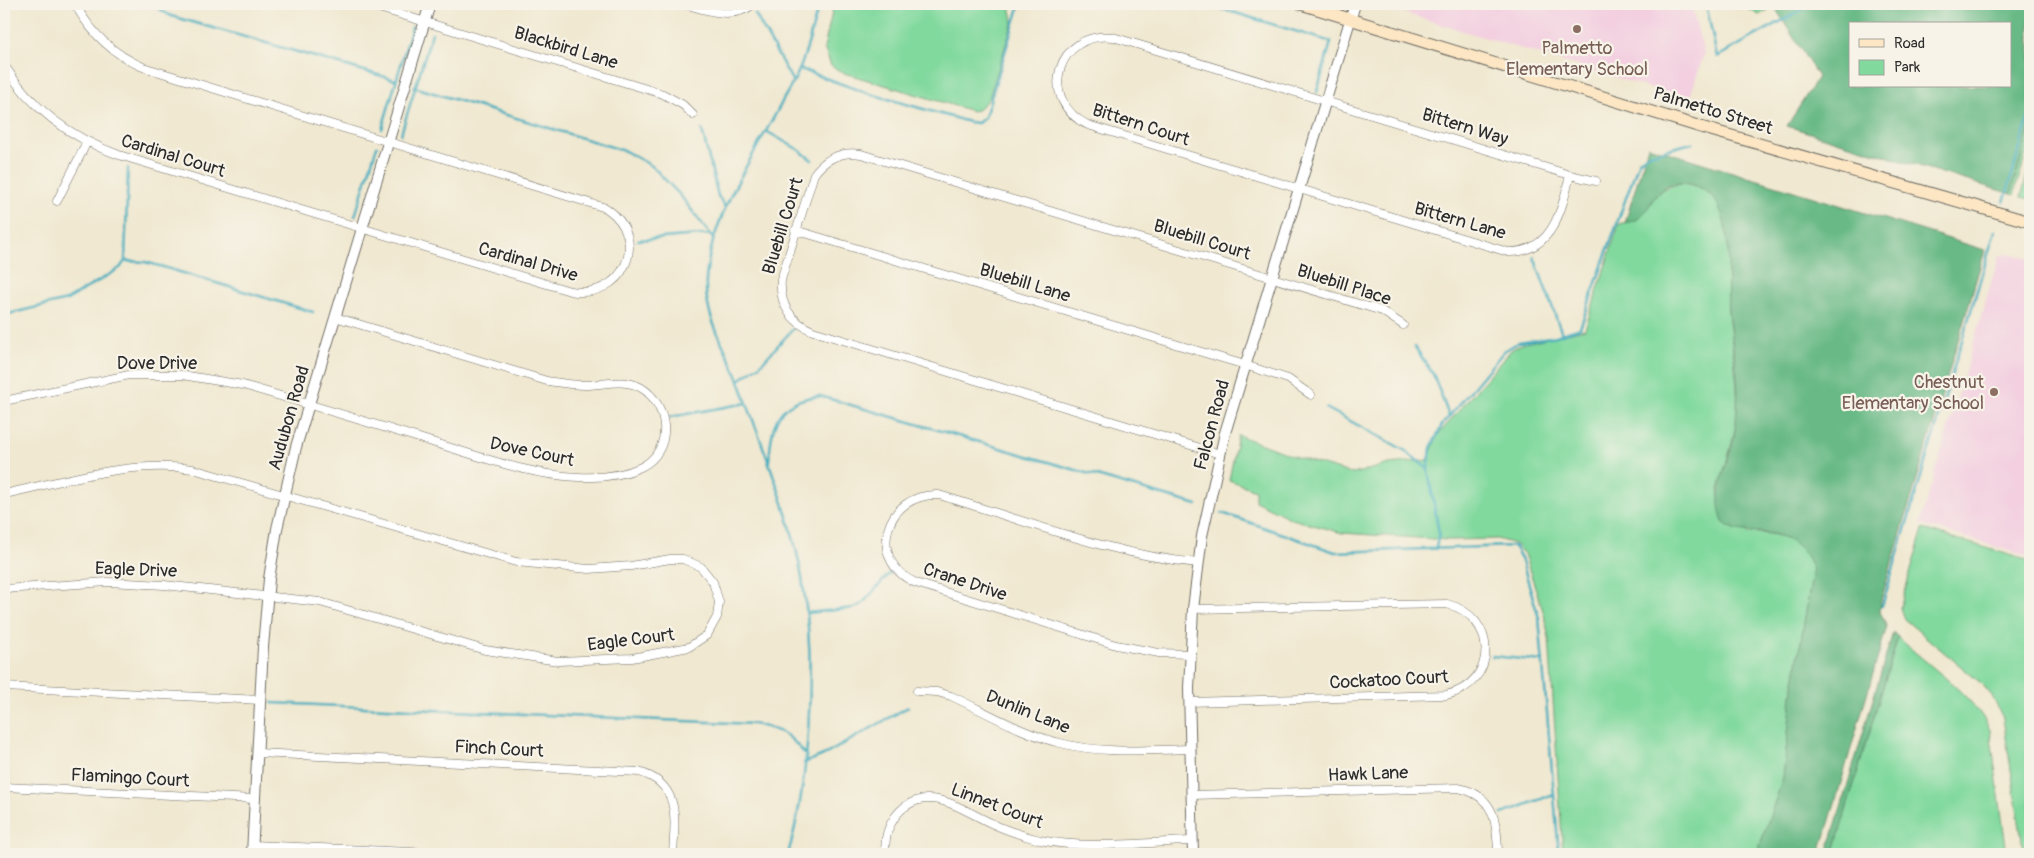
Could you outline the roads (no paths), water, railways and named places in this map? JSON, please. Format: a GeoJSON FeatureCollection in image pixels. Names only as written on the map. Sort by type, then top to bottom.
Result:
{"type":"FeatureCollection","features":[{"type":"Feature","properties":{"kind":"main road","name":"Palmetto Street"},"geometry":{"type":"LineString","coordinates":[[1300,4],[1696,125],[2030,222]]}},
{"type":"Feature","properties":{"kind":"street"},"geometry":{"type":"LineString","coordinates":[[75,4],[100,39],[117,53],[136,64],[388,140]]}},
{"type":"Feature","properties":{"kind":"street","name":"Blackbird Lane"},"geometry":{"type":"LineString","coordinates":[[366,4],[663,94],[676,100],[693,115]]}},
{"type":"Feature","properties":{"kind":"street","name":"Audubon Road"},"geometry":{"type":"LineString","coordinates":[[252,850],[268,596],[284,494],[335,317],[430,4]]}},
{"type":"Feature","properties":{"kind":"street"},"geometry":{"type":"LineString","coordinates":[[685,4],[716,13],[728,14],[740,12],[754,4]]}},
{"type":"Feature","properties":{"kind":"street","name":"Falcon Road"},"geometry":{"type":"LineString","coordinates":[[1193,854],[1189,702],[1190,654],[1198,563],[1220,454],[1245,365],[1355,4]]}},
{"type":"Feature","properties":{"kind":"street","name":"Bittern Court"},"geometry":{"type":"LineString","coordinates":[[1299,189],[1082,122],[1067,110],[1061,98],[1058,85],[1059,72],[1064,59],[1073,48],[1085,40],[1106,36],[1326,100]]}},
{"type":"Feature","properties":{"kind":"street","name":"Cardinal Court"},"geometry":{"type":"LineString","coordinates":[[4,65],[23,92],[42,110],[87,142],[118,155],[362,229]]}},
{"type":"Feature","properties":{"kind":"street","name":"Bittern Way"},"geometry":{"type":"LineString","coordinates":[[1326,100],[1570,176],[1596,181]]}},
{"type":"Feature","properties":{"kind":"street","name":"Cardinal Drive"},"geometry":{"type":"LineString","coordinates":[[362,229],[577,292],[590,292],[608,285],[622,271],[628,258],[629,244],[626,230],[618,217],[606,208],[388,140]]}},
{"type":"Feature","properties":{"kind":"street"},"geometry":{"type":"LineString","coordinates":[[57,201],[87,142]]}},
{"type":"Feature","properties":{"kind":"street","name":"Bluebill Court"},"geometry":{"type":"LineString","coordinates":[[1220,454],[807,329],[796,322],[788,312],[781,293],[781,280],[795,230],[811,180],[818,168],[834,156],[854,153],[1272,277]]}},
{"type":"Feature","properties":{"kind":"street","name":"Bittern Lane"},"geometry":{"type":"LineString","coordinates":[[1299,189],[1514,252],[1537,245],[1550,233],[1558,218],[1570,176]]}},
{"type":"Feature","properties":{"kind":"street","name":"Bluebill Lane"},"geometry":{"type":"LineString","coordinates":[[795,230],[1245,365],[1288,379],[1311,395]]}},
{"type":"Feature","properties":{"kind":"street","name":"Bluebill Place"},"geometry":{"type":"LineString","coordinates":[[1272,277],[1382,311],[1403,325]]}},
{"type":"Feature","properties":{"kind":"street","name":"Dove Court"},"geometry":{"type":"LineString","coordinates":[[309,405],[511,466],[554,475],[591,478],[626,472],[649,462],[663,441],[665,426],[660,407],[654,398],[638,386],[619,382],[573,385],[547,380],[335,317]]}},
{"type":"Feature","properties":{"kind":"street","name":"Dove Drive"},"geometry":{"type":"LineString","coordinates":[[4,401],[109,378],[150,374],[182,375],[223,380],[309,405]]}},
{"type":"Feature","properties":{"kind":"street"},"geometry":{"type":"LineString","coordinates":[[4,494],[107,471],[132,467],[168,466],[204,471],[284,494]]}},
{"type":"Feature","properties":{"kind":"street","name":"Eagle Court"},"geometry":{"type":"LineString","coordinates":[[268,596],[332,605],[485,650],[558,661],[632,658],[689,647],[707,635],[715,623],[719,609],[718,595],[710,577],[695,564],[683,559],[670,558],[630,566],[589,569],[524,564],[284,494]]}},
{"type":"Feature","properties":{"kind":"street","name":"Crane Drive"},"geometry":{"type":"LineString","coordinates":[[1190,654],[1159,653],[1116,644],[916,583],[907,578],[892,563],[887,549],[886,536],[894,516],[904,504],[924,496],[939,495],[1112,547],[1154,557],[1198,563]]}},
{"type":"Feature","properties":{"kind":"street","name":"Eagle Drive"},"geometry":{"type":"LineString","coordinates":[[4,589],[108,582],[164,585],[268,596]]}},
{"type":"Feature","properties":{"kind":"street","name":"Cockatoo Court"},"geometry":{"type":"LineString","coordinates":[[1189,702],[1446,695],[1465,687],[1476,678],[1486,653],[1483,633],[1476,621],[1460,608],[1447,604],[1193,609]]}},
{"type":"Feature","properties":{"kind":"street"},"geometry":{"type":"LineString","coordinates":[[4,687],[260,700]]}},
{"type":"Feature","properties":{"kind":"street","name":"Dunlin Lane"},"geometry":{"type":"LineString","coordinates":[[918,691],[937,692],[951,696],[1040,737],[1068,745],[1098,750],[1190,749]]}},
{"type":"Feature","properties":{"kind":"street","name":"Finch Court"},"geometry":{"type":"LineString","coordinates":[[258,753],[639,772],[656,780],[672,799],[675,812],[673,854]]}},
{"type":"Feature","properties":{"kind":"street","name":"Flamingo Court"},"geometry":{"type":"LineString","coordinates":[[4,787],[255,799]]}},
{"type":"Feature","properties":{"kind":"street","name":"Hawk Lane"},"geometry":{"type":"LineString","coordinates":[[1192,795],[1458,788],[1477,795],[1491,810],[1498,830],[1498,854]]}},
{"type":"Feature","properties":{"kind":"street","name":"Linnet Court"},"geometry":{"type":"LineString","coordinates":[[886,854],[885,840],[893,819],[905,807],[926,799],[947,802],[1005,829],[1041,840],[1083,844],[1193,841]]}},
{"type":"Feature","properties":{"kind":"street"},"geometry":{"type":"LineString","coordinates":[[252,850],[455,854]]}},
{"type":"Feature","properties":{"kind":"waterway"},"geometry":{"type":"LineString","coordinates":[[150,4],[171,16],[396,80]]}},
{"type":"Feature","properties":{"kind":"waterway"},"geometry":{"type":"LineString","coordinates":[[788,854],[802,789],[809,717],[809,644],[802,578],[788,518],[736,373],[711,317],[706,293],[706,280],[709,257],[724,211],[734,189],[798,73],[806,53],[819,4]]}},
{"type":"Feature","properties":{"kind":"waterway"},"geometry":{"type":"LineString","coordinates":[[800,69],[867,93],[978,123],[985,117],[1020,4]]}},
{"type":"Feature","properties":{"kind":"waterway"},"geometry":{"type":"LineString","coordinates":[[1206,4],[1331,42],[1317,92]]}},
{"type":"Feature","properties":{"kind":"waterway"},"geometry":{"type":"LineString","coordinates":[[1706,4],[1717,57],[1812,4]]}},
{"type":"Feature","properties":{"kind":"waterway"},"geometry":{"type":"LineString","coordinates":[[755,14],[793,82]]}},
{"type":"Feature","properties":{"kind":"waterway"},"geometry":{"type":"LineString","coordinates":[[382,129],[412,27]]}},
{"type":"Feature","properties":{"kind":"waterway"},"geometry":{"type":"LineString","coordinates":[[401,134],[432,33]]}},
{"type":"Feature","properties":{"kind":"waterway"},"geometry":{"type":"LineString","coordinates":[[414,87],[625,151],[652,166],[680,195],[713,238]]}},
{"type":"Feature","properties":{"kind":"waterway"},"geometry":{"type":"LineString","coordinates":[[2004,202],[2030,113]]}},
{"type":"Feature","properties":{"kind":"waterway"},"geometry":{"type":"LineString","coordinates":[[702,130],[718,196],[725,207]]}},
{"type":"Feature","properties":{"kind":"waterway"},"geometry":{"type":"LineString","coordinates":[[766,131],[799,150],[812,160]]}},
{"type":"Feature","properties":{"kind":"waterway"},"geometry":{"type":"LineString","coordinates":[[1436,548],[1439,533],[1428,470],[1431,448],[1442,425],[1504,351],[1519,342],[1556,336],[1580,328],[1639,161],[1646,155],[1692,143]]}},
{"type":"Feature","properties":{"kind":"waterway"},"geometry":{"type":"LineString","coordinates":[[355,216],[377,146]]}},
{"type":"Feature","properties":{"kind":"waterway"},"geometry":{"type":"LineString","coordinates":[[4,315],[67,300],[120,268],[125,261],[128,168]]}},
{"type":"Feature","properties":{"kind":"waterway"},"geometry":{"type":"LineString","coordinates":[[1882,606],[1995,231]]}},
{"type":"Feature","properties":{"kind":"waterway"},"geometry":{"type":"LineString","coordinates":[[638,240],[711,234]]}},
{"type":"Feature","properties":{"kind":"waterway"},"geometry":{"type":"LineString","coordinates":[[1534,257],[1562,334]]}},
{"type":"Feature","properties":{"kind":"waterway"},"geometry":{"type":"LineString","coordinates":[[125,261],[145,262],[313,312]]}},
{"type":"Feature","properties":{"kind":"waterway"},"geometry":{"type":"LineString","coordinates":[[739,380],[759,366],[793,329]]}},
{"type":"Feature","properties":{"kind":"waterway"},"geometry":{"type":"LineString","coordinates":[[1415,347],[1433,374],[1449,416]]}},
{"type":"Feature","properties":{"kind":"waterway"},"geometry":{"type":"LineString","coordinates":[[769,461],[775,425],[785,408],[805,398],[820,396],[1197,505]]}},
{"type":"Feature","properties":{"kind":"waterway"},"geometry":{"type":"LineString","coordinates":[[670,417],[747,403]]}},
{"type":"Feature","properties":{"kind":"waterway"},"geometry":{"type":"LineString","coordinates":[[1326,408],[1404,450],[1428,469]]}},
{"type":"Feature","properties":{"kind":"waterway"},"geometry":{"type":"LineString","coordinates":[[1222,513],[1335,552],[1514,546],[1521,558],[1539,618],[1559,854]]}},
{"type":"Feature","properties":{"kind":"waterway"},"geometry":{"type":"LineString","coordinates":[[807,613],[854,608],[862,604],[890,573]]}},
{"type":"Feature","properties":{"kind":"waterway"},"geometry":{"type":"LineString","coordinates":[[1492,656],[1543,661]]}},
{"type":"Feature","properties":{"kind":"waterway"},"geometry":{"type":"LineString","coordinates":[[272,703],[754,724],[783,733],[794,741],[805,754]]}},
{"type":"Feature","properties":{"kind":"waterway"},"geometry":{"type":"LineString","coordinates":[[804,763],[826,754],[908,707]]}},
{"type":"Feature","properties":{"kind":"waterway"},"geometry":{"type":"LineString","coordinates":[[1502,814],[1554,794]]}},
{"type":"Feature","properties":{"kind":"place","name":"Palmetto Elementary School"},"geometry":{"type":"Point","coordinates":[1577,29]}},
{"type":"Feature","properties":{"kind":"place","name":"Chestnut Elementary School"},"geometry":{"type":"Point","coordinates":[1994,392]}}]}
